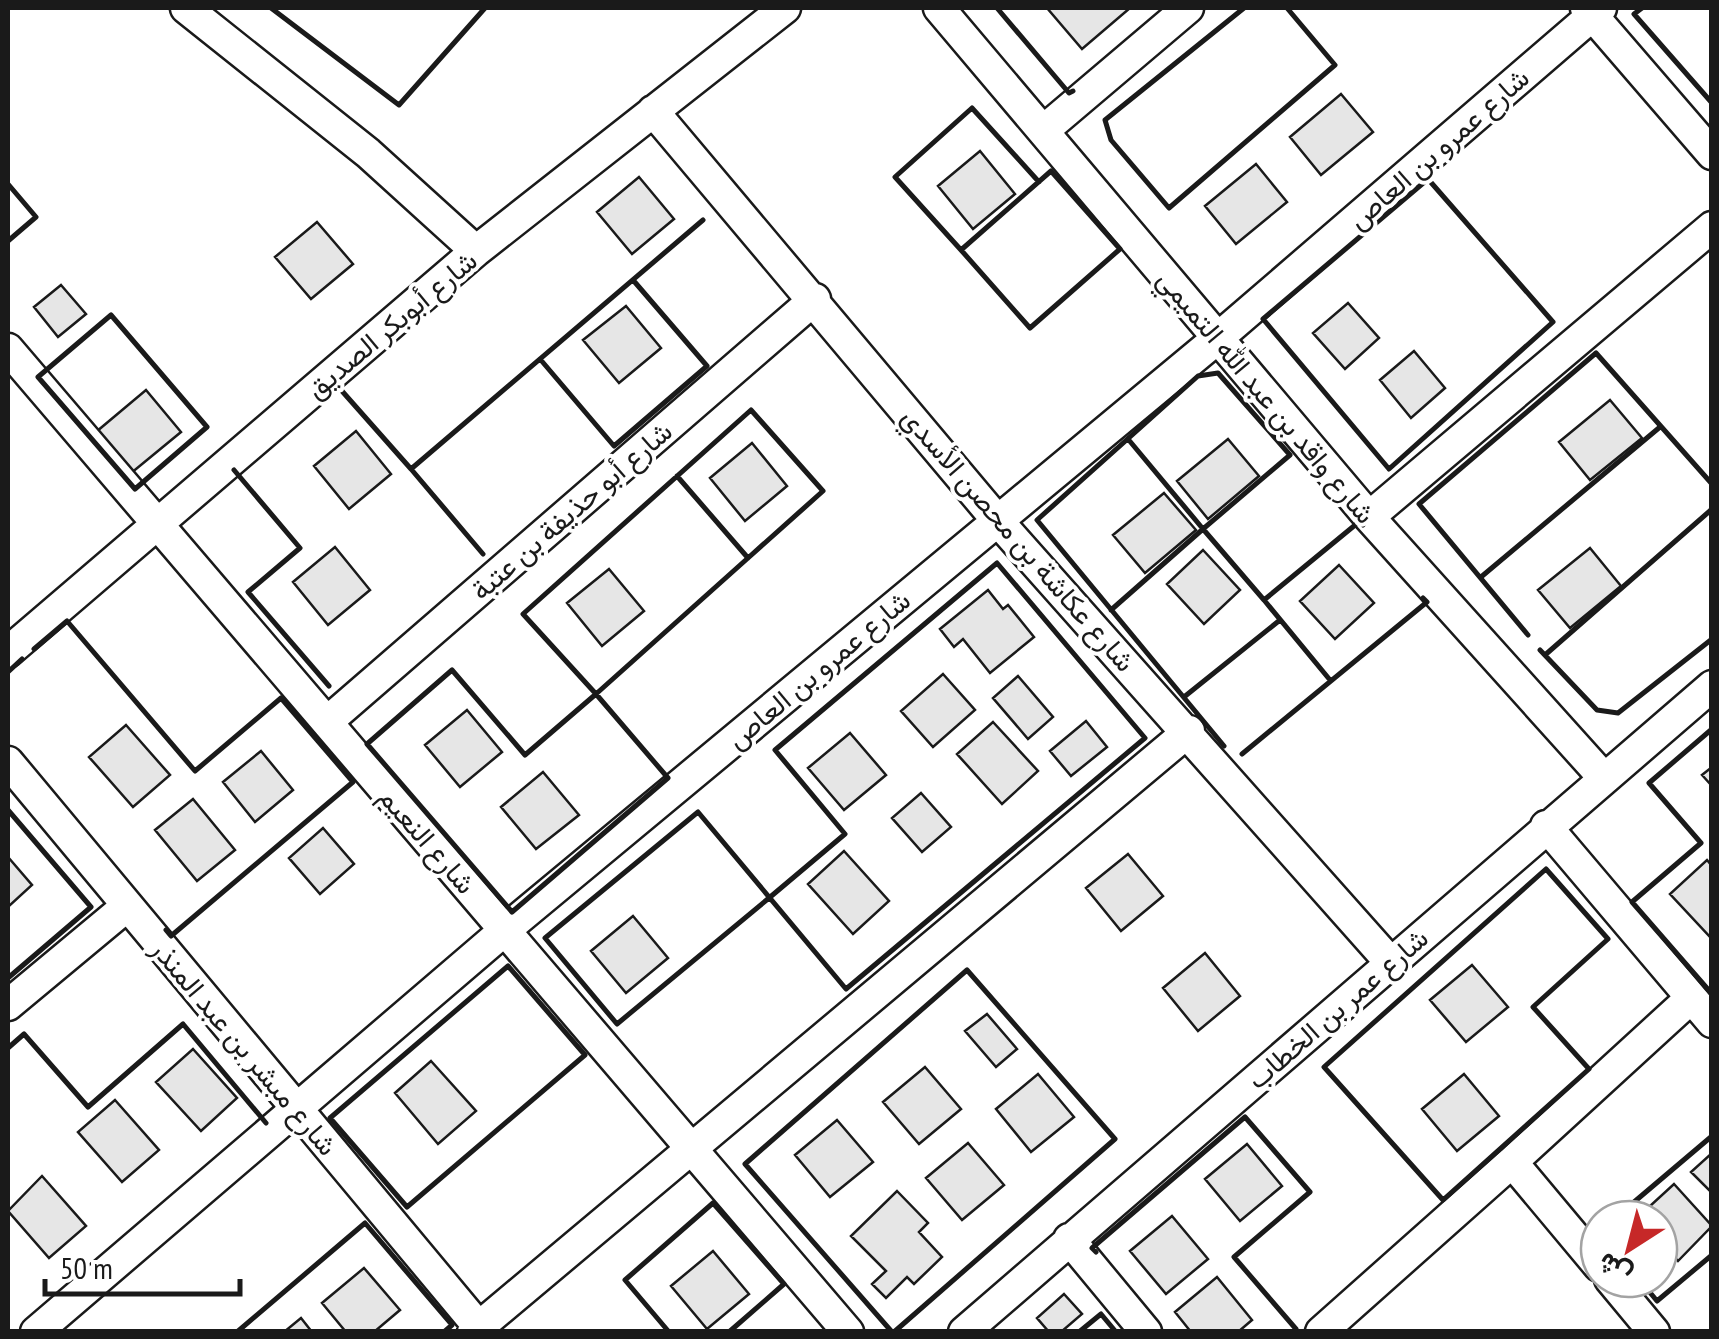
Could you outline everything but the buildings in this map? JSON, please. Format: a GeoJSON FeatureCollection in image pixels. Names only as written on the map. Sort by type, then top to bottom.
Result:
{"type":"FeatureCollection","features":[{"type":"Feature","properties":{"kind":"street"},"geometry":{"type":"LineString","coordinates":[[186,8],[368,153],[476,251]]}},
{"type":"Feature","properties":{"kind":"street","name":"شارع أبوبكر الصديق"},"geometry":{"type":"LineString","coordinates":[[8,652],[476,251],[784,8]]}},
{"type":"Feature","properties":{"kind":"street","name":"شارع واقد بن عبد الله التميمي"},"geometry":{"type":"LineString","coordinates":[[939,8],[1368,517],[1603,777]]}},
{"type":"Feature","properties":{"kind":"street"},"geometry":{"type":"LineString","coordinates":[[1042,131],[1188,8]]}},
{"type":"Feature","properties":{"kind":"street"},"geometry":{"type":"LineString","coordinates":[[1595,9],[1712,154]]}},
{"type":"Feature","properties":{"kind":"street","name":"شارع عمرو بن العاص"},"geometry":{"type":"LineString","coordinates":[[36,1332],[506,930],[1218,338],[1595,9]]}},
{"type":"Feature","properties":{"kind":"street","name":"شارع عكاشة بن محصن الأسدي"},"geometry":{"type":"LineString","coordinates":[[654,111],[997,520],[1189,731],[1390,962]]}},
{"type":"Feature","properties":{"kind":"street"},"geometry":{"type":"LineString","coordinates":[[1368,517],[1712,227]]}},
{"type":"Feature","properties":{"kind":"street","name":"شارع أبو حذيفة بن عتبة"},"geometry":{"type":"LineString","coordinates":[[327,722],[815,299]]}},
{"type":"Feature","properties":{"kind":"street","name":"شارع النعيم"},"geometry":{"type":"LineString","coordinates":[[8,349],[848,1332]]}},
{"type":"Feature","properties":{"kind":"street","name":"شارع عمر بن الخطاب"},"geometry":{"type":"LineString","coordinates":[[964,1332],[1712,686]]}},
{"type":"Feature","properties":{"kind":"street"},"geometry":{"type":"LineString","coordinates":[[478,1330],[1189,731]]}},
{"type":"Feature","properties":{"kind":"street","name":"شارع مبشر بن عبد المنذر"},"geometry":{"type":"LineString","coordinates":[[8,762],[478,1330]]}},
{"type":"Feature","properties":{"kind":"street"},"geometry":{"type":"LineString","coordinates":[[1546,826],[1712,1022]]}},
{"type":"Feature","properties":{"kind":"street"},"geometry":{"type":"LineString","coordinates":[[8,1005],[127,906]]}},
{"type":"Feature","properties":{"kind":"street"},"geometry":{"type":"LineString","coordinates":[[1326,1330],[1691,998]]}},
{"type":"Feature","properties":{"kind":"street"},"geometry":{"type":"LineString","coordinates":[[1512,1162],[1579,1242]]}},
{"type":"Feature","properties":{"kind":"street"},"geometry":{"type":"LineString","coordinates":[[1069,1239],[1146,1332]]}},
{"type":"Feature","properties":{"kind":"street"},"geometry":{"type":"LineString","coordinates":[[1627,1299],[1654,1332]]}},
{"type":"Feature","properties":{"kind":"wall"},"geometry":{"type":"LineString","coordinates":[[271,8],[399,105],[485,8]]}},
{"type":"Feature","properties":{"kind":"wall"},"geometry":{"type":"LineString","coordinates":[[997,8],[1069,93],[1073,91]]}},
{"type":"Feature","properties":{"kind":"wall"},"geometry":{"type":"LineString","coordinates":[[1244,8],[1105,120],[1111,140],[1169,208],[1335,65],[1287,8]]}},
{"type":"Feature","properties":{"kind":"wall"},"geometry":{"type":"LineString","coordinates":[[1642,8],[1634,14],[1712,103]]}},
{"type":"Feature","properties":{"kind":"wall"},"geometry":{"type":"LineString","coordinates":[[961,250],[895,177],[972,108],[1039,182]]}},
{"type":"Feature","properties":{"kind":"wall"},"geometry":{"type":"LineString","coordinates":[[1051,171],[1120,249],[1030,328],[961,250],[1051,171]]}},
{"type":"Feature","properties":{"kind":"wall"},"geometry":{"type":"LineString","coordinates":[[1428,179],[1553,322],[1389,469],[1263,319],[1428,179]]}},
{"type":"Feature","properties":{"kind":"wall"},"geometry":{"type":"LineString","coordinates":[[8,184],[36,217],[8,241]]}},
{"type":"Feature","properties":{"kind":"wall"},"geometry":{"type":"LineString","coordinates":[[334,382],[411,469],[703,220]]}},
{"type":"Feature","properties":{"kind":"wall"},"geometry":{"type":"LineString","coordinates":[[540,359],[614,446],[707,366],[633,280]]}},
{"type":"Feature","properties":{"kind":"wall"},"geometry":{"type":"LineString","coordinates":[[111,315],[207,427],[135,489],[38,377],[111,315]]}},
{"type":"Feature","properties":{"kind":"wall"},"geometry":{"type":"LineString","coordinates":[[1528,635],[1419,504],[1596,353],[1712,484]]}},
{"type":"Feature","properties":{"kind":"wall"},"geometry":{"type":"LineString","coordinates":[[1224,746],[1037,520],[1198,376],[1218,373],[1290,455],[1203,529],[1264,600]]}},
{"type":"Feature","properties":{"kind":"wall"},"geometry":{"type":"LineString","coordinates":[[677,476],[748,558],[823,491],[751,410],[523,614],[596,694],[748,558]]}},
{"type":"Feature","properties":{"kind":"wall"},"geometry":{"type":"LineString","coordinates":[[1481,577],[1660,427]]}},
{"type":"Feature","properties":{"kind":"wall"},"geometry":{"type":"LineString","coordinates":[[1111,610],[1203,529],[1128,439]]}},
{"type":"Feature","properties":{"kind":"wall"},"geometry":{"type":"LineString","coordinates":[[411,469],[483,554]]}},
{"type":"Feature","properties":{"kind":"wall"},"geometry":{"type":"LineString","coordinates":[[234,470],[300,548],[248,592],[329,686]]}},
{"type":"Feature","properties":{"kind":"wall"},"geometry":{"type":"LineString","coordinates":[[1545,655],[1712,509]]}},
{"type":"Feature","properties":{"kind":"wall"},"geometry":{"type":"LineString","coordinates":[[1330,680],[1264,600],[1360,521],[1363,525]]}},
{"type":"Feature","properties":{"kind":"wall"},"geometry":{"type":"LineString","coordinates":[[769,898],[617,1024],[545,938],[698,812],[846,989],[1145,738],[997,563],[775,750],[845,834],[769,898]]}},
{"type":"Feature","properties":{"kind":"wall"},"geometry":{"type":"LineString","coordinates":[[1242,754],[1427,602],[1423,598]]}},
{"type":"Feature","properties":{"kind":"wall"},"geometry":{"type":"LineString","coordinates":[[1184,697],[1280,620]]}},
{"type":"Feature","properties":{"kind":"wall"},"geometry":{"type":"LineString","coordinates":[[34,649],[67,621],[195,771],[281,698],[353,782],[171,936],[166,930]]}},
{"type":"Feature","properties":{"kind":"wall"},"geometry":{"type":"LineString","coordinates":[[1540,650],[1597,710],[1618,713],[1712,639]]}},
{"type":"Feature","properties":{"kind":"wall"},"geometry":{"type":"LineString","coordinates":[[8,672],[22,659]]}},
{"type":"Feature","properties":{"kind":"wall"},"geometry":{"type":"LineString","coordinates":[[452,670],[525,755],[596,694],[668,778],[512,912],[367,744],[452,670]]}},
{"type":"Feature","properties":{"kind":"wall"},"geometry":{"type":"LineString","coordinates":[[1712,729],[1649,783],[1701,843],[1632,902],[1712,994]]}},
{"type":"Feature","properties":{"kind":"wall"},"geometry":{"type":"LineString","coordinates":[[8,810],[91,907],[8,978]]}},
{"type":"Feature","properties":{"kind":"wall"},"geometry":{"type":"LineString","coordinates":[[1546,869],[1608,939],[1533,1007],[1589,1069],[1443,1200],[1324,1067],[1546,869]]}},
{"type":"Feature","properties":{"kind":"wall"},"geometry":{"type":"LineString","coordinates":[[508,966],[585,1055],[407,1207],[330,1118],[508,966]]}},
{"type":"Feature","properties":{"kind":"wall"},"geometry":{"type":"LineString","coordinates":[[892,1332],[745,1164],[967,970],[1115,1139],[894,1332]]}},
{"type":"Feature","properties":{"kind":"wall"},"geometry":{"type":"LineString","coordinates":[[8,1048],[24,1034],[88,1107],[183,1024],[266,1123]]}},
{"type":"Feature","properties":{"kind":"wall"},"geometry":{"type":"LineString","coordinates":[[1096,1252],[1092,1248],[1245,1117],[1310,1192],[1234,1257],[1296,1329],[1293,1332]]}},
{"type":"Feature","properties":{"kind":"wall"},"geometry":{"type":"LineString","coordinates":[[1638,1199],[1712,1136]]}},
{"type":"Feature","properties":{"kind":"wall"},"geometry":{"type":"LineString","coordinates":[[669,1332],[625,1280],[713,1203],[784,1284],[729,1332]]}},
{"type":"Feature","properties":{"kind":"wall"},"geometry":{"type":"LineString","coordinates":[[237,1332],[365,1223],[452,1325],[444,1332]]}},
{"type":"Feature","properties":{"kind":"wall"},"geometry":{"type":"LineString","coordinates":[[1679,1283],[1712,1255]]}},
{"type":"Feature","properties":{"kind":"wall"},"geometry":{"type":"LineString","coordinates":[[1655,1299],[1659,1299]]}},
{"type":"Feature","properties":{"kind":"wall"},"geometry":{"type":"LineString","coordinates":[[1079,1332],[1101,1314],[1116,1332]]}}]}
